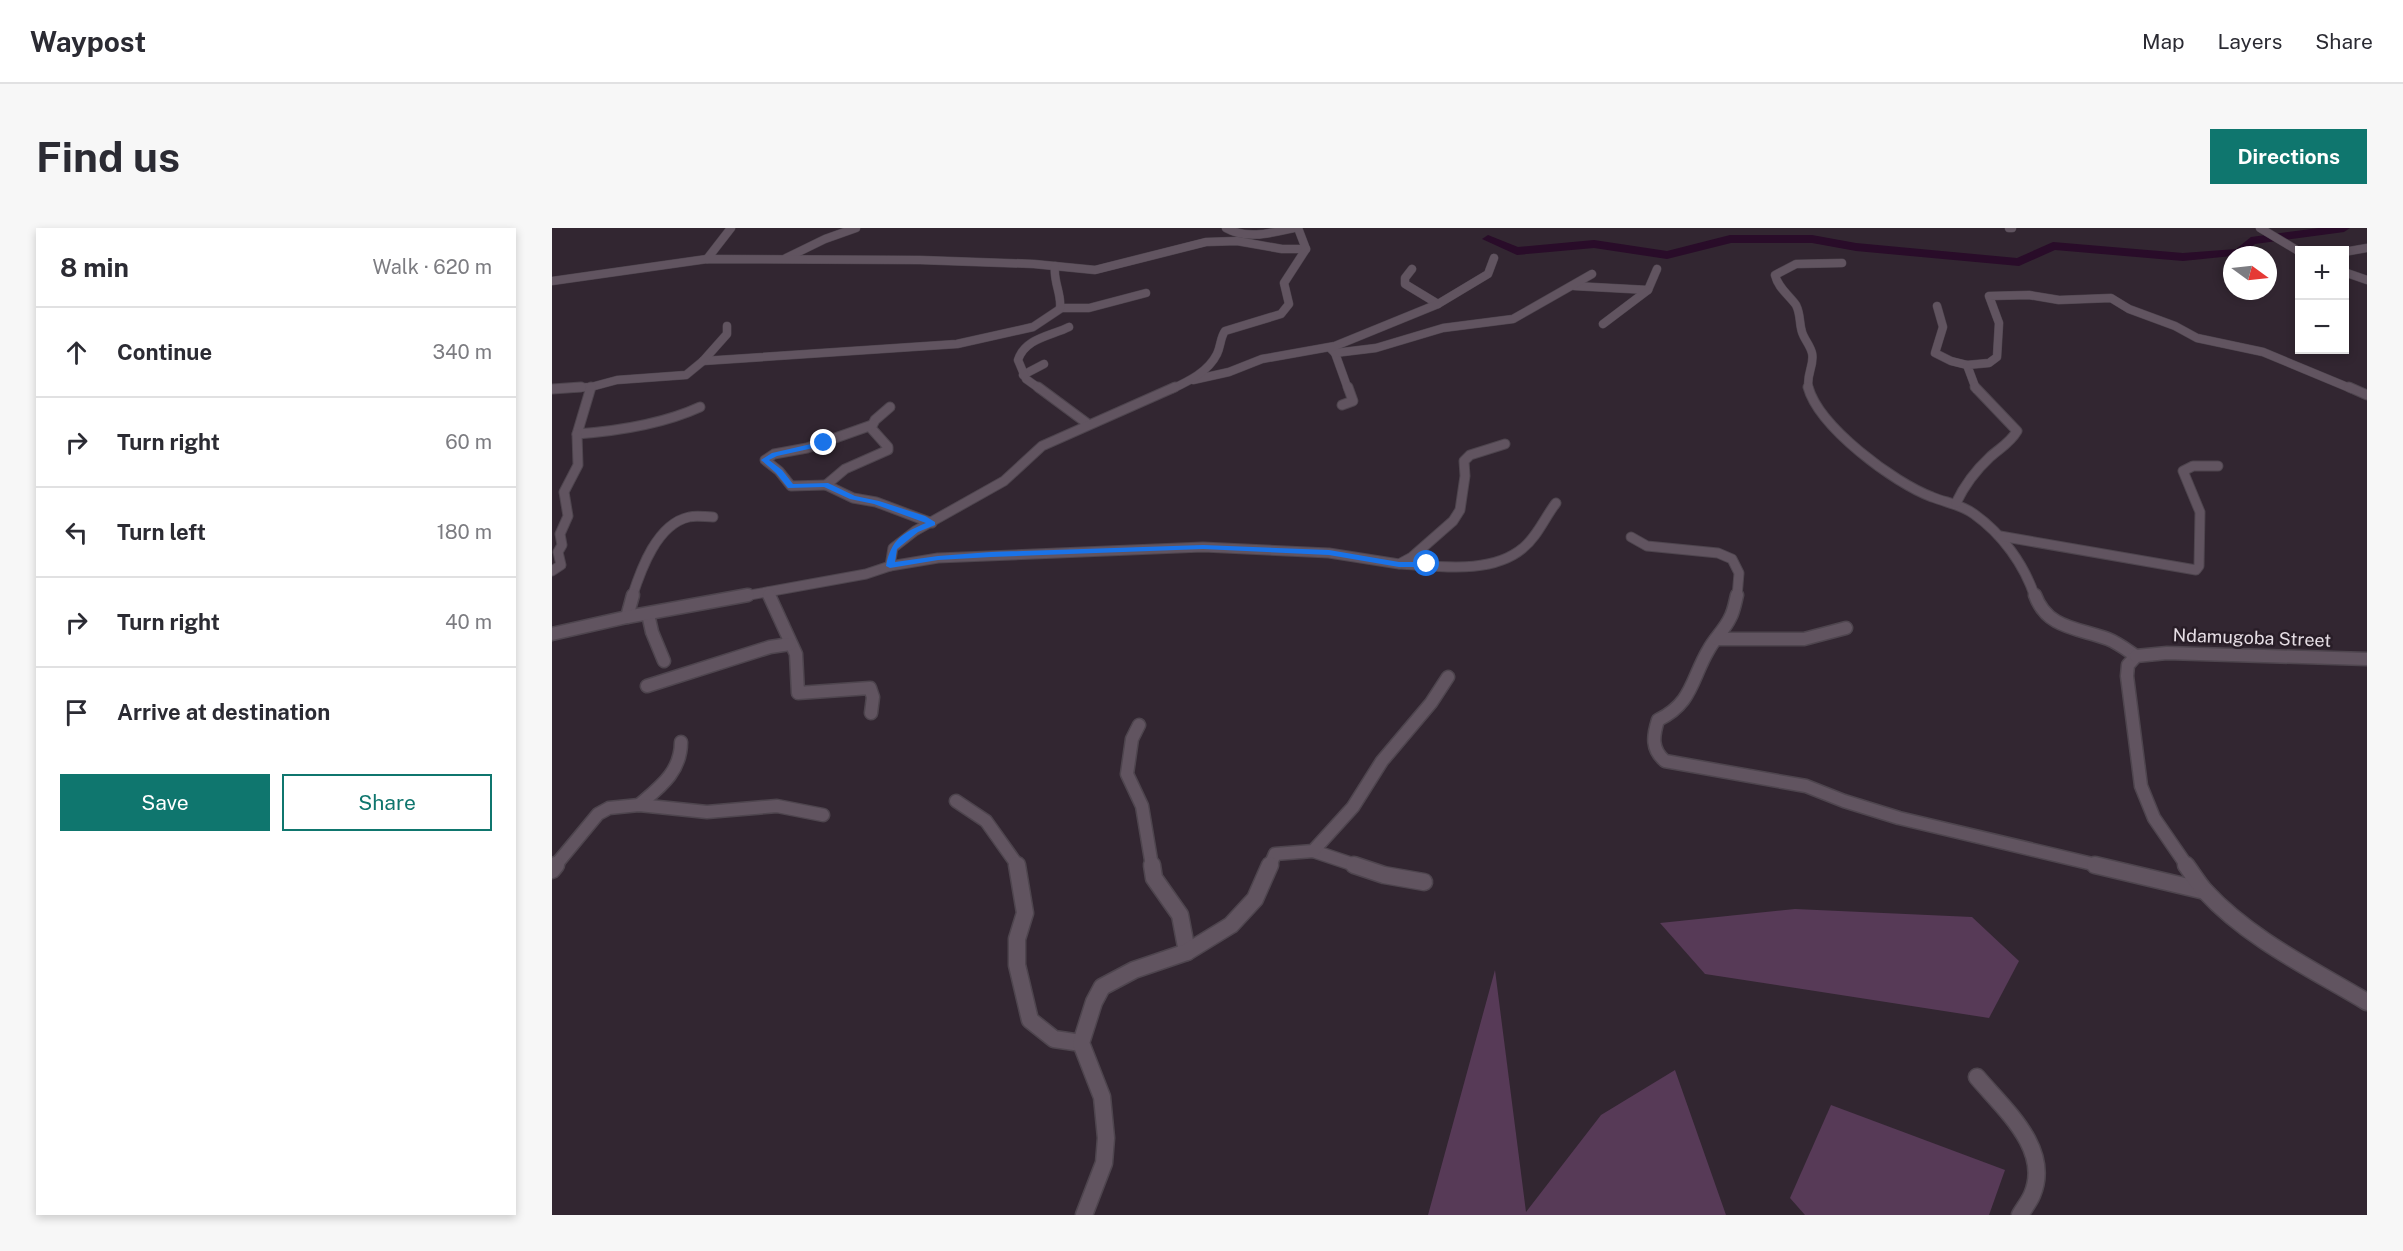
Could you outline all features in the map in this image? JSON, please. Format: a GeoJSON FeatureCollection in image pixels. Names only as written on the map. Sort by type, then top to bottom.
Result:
{"type":"FeatureCollection","features":[{"type":"Feature","properties":{"kind":"street"},"geometry":{"type":"LineString","coordinates":[[707,259],[730,228]]}},
{"type":"Feature","properties":{"kind":"street"},"geometry":{"type":"LineString","coordinates":[[785,258],[818,242],[856,228]]}},
{"type":"Feature","properties":{"kind":"street"},"geometry":{"type":"LineString","coordinates":[[1226,228],[1235,233],[1246,234],[1296,228],[1306,249]]}},
{"type":"Feature","properties":{"kind":"street"},"geometry":{"type":"LineString","coordinates":[[2260,228],[2295,249]]}},
{"type":"Feature","properties":{"kind":"street"},"geometry":{"type":"LineString","coordinates":[[552,281],[707,259],[920,260],[1099,270],[1206,242],[1236,241],[1282,249],[1306,249]]}},
{"type":"Feature","properties":{"kind":"street"},"geometry":{"type":"LineString","coordinates":[[2349,251],[2367,248]]}},
{"type":"Feature","properties":{"kind":"street"},"geometry":{"type":"LineString","coordinates":[[1192,380],[1211,363],[1218,353],[1222,334],[1225,331],[1271,318],[1284,311],[1289,304],[1284,283],[1306,249]]}},
{"type":"Feature","properties":{"kind":"street"},"geometry":{"type":"LineString","coordinates":[[1332,350],[1438,304],[1488,274],[1494,258]]}},
{"type":"Feature","properties":{"kind":"street"},"geometry":{"type":"LineString","coordinates":[[1842,263],[1796,264],[1775,275],[1777,283],[1796,306],[1802,320],[1801,330],[1812,351],[1813,360],[1807,382],[1816,408],[1827,422],[1894,478],[1932,497],[1956,503],[1974,513],[2001,536],[2028,576],[2038,604],[2052,621],[2110,640],[2136,656],[2128,665],[2127,676],[2141,786],[2154,818],[2172,846],[2205,891],[2240,922],[2267,942],[2367,1002]]}},
{"type":"Feature","properties":{"kind":"street"},"geometry":{"type":"LineString","coordinates":[[1055,267],[1052,283],[1061,298],[1060,308]]}},
{"type":"Feature","properties":{"kind":"street"},"geometry":{"type":"LineString","coordinates":[[1412,268],[1405,278],[1405,284],[1438,304]]}},
{"type":"Feature","properties":{"kind":"street"},"geometry":{"type":"LineString","coordinates":[[1603,324],[1648,290],[1657,269]]}},
{"type":"Feature","properties":{"kind":"street"},"geometry":{"type":"LineString","coordinates":[[890,566],[893,548],[915,531],[932,524],[1004,481],[1042,446],[1192,380],[1229,372],[1262,359],[1332,350],[1376,348],[1443,328],[1513,319],[1592,274]]}},
{"type":"Feature","properties":{"kind":"street"},"geometry":{"type":"LineString","coordinates":[[2349,274],[2367,280]]}},
{"type":"Feature","properties":{"kind":"street"},"geometry":{"type":"LineString","coordinates":[[1574,286],[1648,290]]}},
{"type":"Feature","properties":{"kind":"street"},"geometry":{"type":"LineString","coordinates":[[703,361],[957,344],[1033,327],[1060,308],[1089,308],[1146,293]]}},
{"type":"Feature","properties":{"kind":"street"},"geometry":{"type":"LineString","coordinates":[[1937,306],[1943,327],[1935,353],[1951,361],[1967,365],[1989,363],[1997,357],[1999,323],[1989,296],[2029,296],[2059,300],[2107,297],[2197,338],[2263,352],[2367,396]]}},
{"type":"Feature","properties":{"kind":"street"},"geometry":{"type":"LineString","coordinates":[[552,389],[591,387],[617,380],[686,375],[703,361],[727,333],[727,326]]}},
{"type":"Feature","properties":{"kind":"street"},"geometry":{"type":"LineString","coordinates":[[1069,327],[1044,337],[1022,350],[1018,360],[1023,375],[1037,390],[1088,424]]}},
{"type":"Feature","properties":{"kind":"street"},"geometry":{"type":"LineString","coordinates":[[1332,350],[1353,401],[1342,405]]}},
{"type":"Feature","properties":{"kind":"street"},"geometry":{"type":"LineString","coordinates":[[1023,375],[1044,364]]}},
{"type":"Feature","properties":{"kind":"street"},"geometry":{"type":"LineString","coordinates":[[1956,503],[1969,481],[1989,458],[2014,437],[2017,431],[1976,390],[1967,365]]}},
{"type":"Feature","properties":{"kind":"street"},"geometry":{"type":"LineString","coordinates":[[552,572],[561,566],[558,552],[562,545],[560,534],[568,516],[564,492],[578,465],[577,434],[591,387]]}},
{"type":"Feature","properties":{"kind":"street"},"geometry":{"type":"LineString","coordinates":[[577,434],[613,430],[681,414],[700,407]]}},
{"type":"Feature","properties":{"kind":"street"},"geometry":{"type":"LineString","coordinates":[[890,407],[872,425],[816,446],[774,454],[765,460],[779,471],[791,486],[826,485],[853,498],[876,502],[922,518],[932,524]]}},
{"type":"Feature","properties":{"kind":"street"},"geometry":{"type":"LineString","coordinates":[[826,485],[845,469],[888,450],[888,447],[872,431],[872,425]]}},
{"type":"Feature","properties":{"kind":"street"},"geometry":{"type":"LineString","coordinates":[[1399,564],[1412,557],[1453,521],[1460,510],[1465,476],[1464,461],[1470,454],[1505,444]]}},
{"type":"Feature","properties":{"kind":"street"},"geometry":{"type":"LineString","coordinates":[[2001,536],[2196,570],[2199,566],[2201,525],[2198,505],[2185,482],[2183,471],[2193,466],[2218,466]]}},
{"type":"Feature","properties":{"kind":"street"},"geometry":{"type":"LineString","coordinates":[[555,630],[866,574],[890,566],[938,558],[1203,547],[1329,553],[1399,564],[1449,567],[1486,563],[1505,558],[1523,548],[1556,503]]}},
{"type":"Feature","properties":{"kind":"street"},"geometry":{"type":"LineString","coordinates":[[627,617],[635,583],[669,529],[687,517],[713,517]]}},
{"type":"Feature","properties":{"kind":"street"},"geometry":{"type":"LineString","coordinates":[[1631,537],[1647,546],[1718,553],[1732,559],[1737,565],[1740,582],[1731,617],[1708,650],[1698,675],[1681,704],[1674,712],[1658,720],[1653,748],[1655,754],[1665,761],[1806,786],[1844,801],[1899,818],[2205,891]]}},
{"type":"Feature","properties":{"kind":"street"},"geometry":{"type":"LineString","coordinates":[[768,592],[795,654],[798,693],[870,687],[873,697],[871,713]]}},
{"type":"Feature","properties":{"kind":"street"},"geometry":{"type":"LineString","coordinates":[[648,614],[652,632],[664,662]]}},
{"type":"Feature","properties":{"kind":"street"},"geometry":{"type":"LineString","coordinates":[[1716,639],[1804,639],[1846,628]]}},
{"type":"Feature","properties":{"kind":"street"},"geometry":{"type":"LineString","coordinates":[[647,686],[770,647],[790,644]]}},
{"type":"Feature","properties":{"kind":"street","name":"Ndamugoba Street"},"geometry":{"type":"LineString","coordinates":[[2136,656],[2167,653],[2367,659]]}},
{"type":"Feature","properties":{"kind":"street"},"geometry":{"type":"LineString","coordinates":[[1313,851],[1353,807],[1382,761],[1431,703],[1448,677]]}},
{"type":"Feature","properties":{"kind":"street"},"geometry":{"type":"LineString","coordinates":[[1139,724],[1132,739],[1127,774],[1142,806],[1154,878],[1180,915],[1187,952]]}},
{"type":"Feature","properties":{"kind":"street"},"geometry":{"type":"LineString","coordinates":[[639,805],[676,768],[682,755],[681,742]]}},
{"type":"Feature","properties":{"kind":"street"},"geometry":{"type":"LineString","coordinates":[[956,801],[986,821],[1018,866],[1025,913],[1017,939],[1017,965],[1030,1020],[1054,1039],[1081,1042]]}},
{"type":"Feature","properties":{"kind":"street"},"geometry":{"type":"LineString","coordinates":[[552,870],[598,814],[609,808],[639,805],[707,812],[777,806],[823,815]]}},
{"type":"Feature","properties":{"kind":"street"},"geometry":{"type":"LineString","coordinates":[[1089,1212],[1104,1163],[1106,1138],[1102,1097],[1081,1042],[1094,1002],[1102,987],[1134,970],[1187,952],[1231,925],[1255,900],[1275,854],[1313,851],[1384,875],[1424,882]]}},
{"type":"Feature","properties":{"kind":"street"},"geometry":{"type":"LineString","coordinates":[[1977,1077],[2022,1131],[2034,1152],[2036,1171],[2032,1193],[2020,1215]]}},
{"type":"Feature","properties":{"kind":"shaded area"},"geometry":{"type":"Polygon","coordinates":[[[1795,909],[1972,917],[2019,961],[1989,1018],[1705,974],[1660,923],[1795,909]]]}},
{"type":"Feature","properties":{"kind":"shaded area"},"geometry":{"type":"Polygon","coordinates":[[[1495,970],[1526,1212],[1601,1115],[1675,1070],[1726,1215],[1428,1215],[1495,970]]]}},
{"type":"Feature","properties":{"kind":"shaded area"},"geometry":{"type":"Polygon","coordinates":[[[1831,1105],[2005,1170],[1989,1215],[1805,1215],[1790,1198],[1831,1105]]]}},
{"type":"Feature","properties":{"kind":"waterway"},"geometry":{"type":"LineString","coordinates":[[1488,239],[1517,251],[1594,244],[1667,255],[1698,249],[1730,239],[1812,239],[1856,247],[2019,262],[2053,246],[2183,257],[2239,252],[2251,241],[2344,228]]}},
{"type":"Feature","properties":{"kind":"route"},"geometry":{"type":"LineString","coordinates":[[824,443],[774,454],[765,460],[779,471],[791,486],[826,485],[853,498],[876,502],[922,518],[932,524],[915,531],[893,548],[890,566],[938,558],[1203,547],[1329,553],[1399,564],[1427,564]]}}]}
